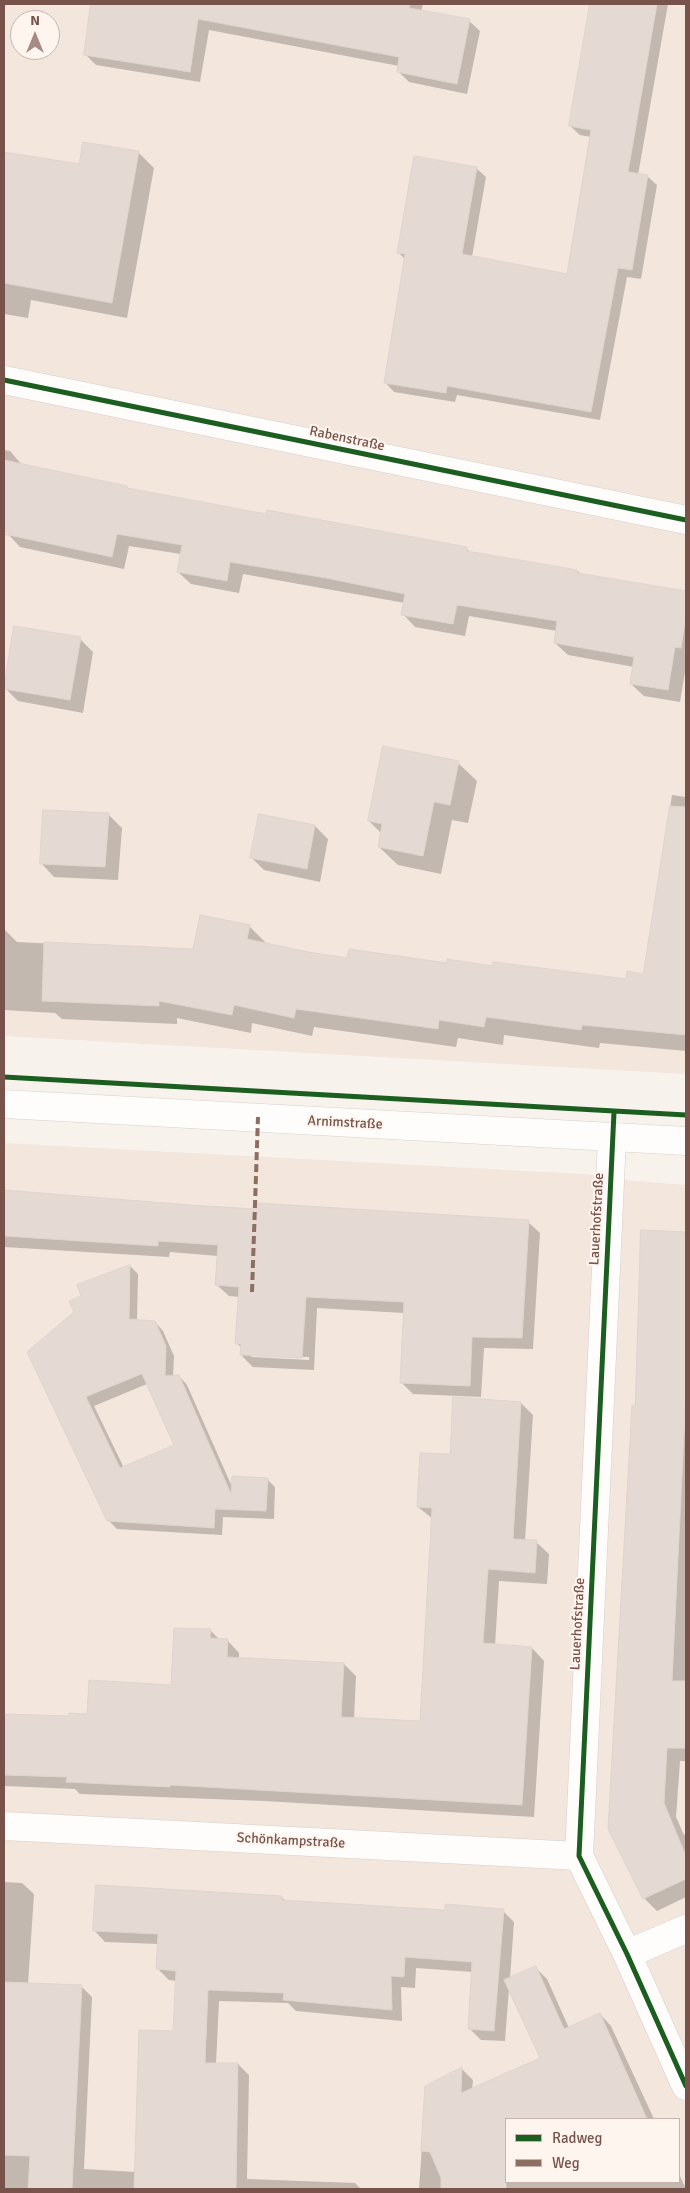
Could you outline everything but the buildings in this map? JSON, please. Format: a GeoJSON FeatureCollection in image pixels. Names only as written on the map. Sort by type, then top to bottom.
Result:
{"type":"FeatureCollection","features":[{"type":"Feature","properties":{"kind":"street","name":"Rabenstraße"},"geometry":{"type":"LineString","coordinates":[[4,380],[686,520]]}},
{"type":"Feature","properties":{"kind":"street","name":"Arnimstraße"},"geometry":{"type":"LineString","coordinates":[[4,1104],[686,1141]]}},
{"type":"Feature","properties":{"kind":"street","name":"Lauerhofstraße"},"geometry":{"type":"LineString","coordinates":[[612,1138],[579,1856],[627,1954],[686,2086]]}},
{"type":"Feature","properties":{"kind":"street","name":"Schönkampstraße"},"geometry":{"type":"LineString","coordinates":[[4,1826],[579,1856]]}},
{"type":"Feature","properties":{"kind":"street"},"geometry":{"type":"LineString","coordinates":[[627,1954],[686,1929]]}},
{"type":"Feature","properties":{"kind":"shaded area"},"geometry":{"type":"Polygon","coordinates":[[[4,4],[686,4],[686,1074],[4,1036],[4,4]]]}},
{"type":"Feature","properties":{"kind":"shaded area"},"geometry":{"type":"Polygon","coordinates":[[[4,1143],[584,1174],[634,1181],[686,1185],[686,2189],[4,2189],[4,1143]]]}},
{"type":"Feature","properties":{"kind":"marked path"},"geometry":{"type":"LineString","coordinates":[[252,1292],[258,1117]]}},
{"type":"Feature","properties":{"kind":"cycle path"},"geometry":{"type":"LineString","coordinates":[[4,380],[686,520]]}},
{"type":"Feature","properties":{"kind":"cycle path"},"geometry":{"type":"LineString","coordinates":[[4,1077],[686,1115]]}},
{"type":"Feature","properties":{"kind":"cycle path"},"geometry":{"type":"LineString","coordinates":[[614,1112],[579,1856],[627,1954],[686,2086]]}}]}
